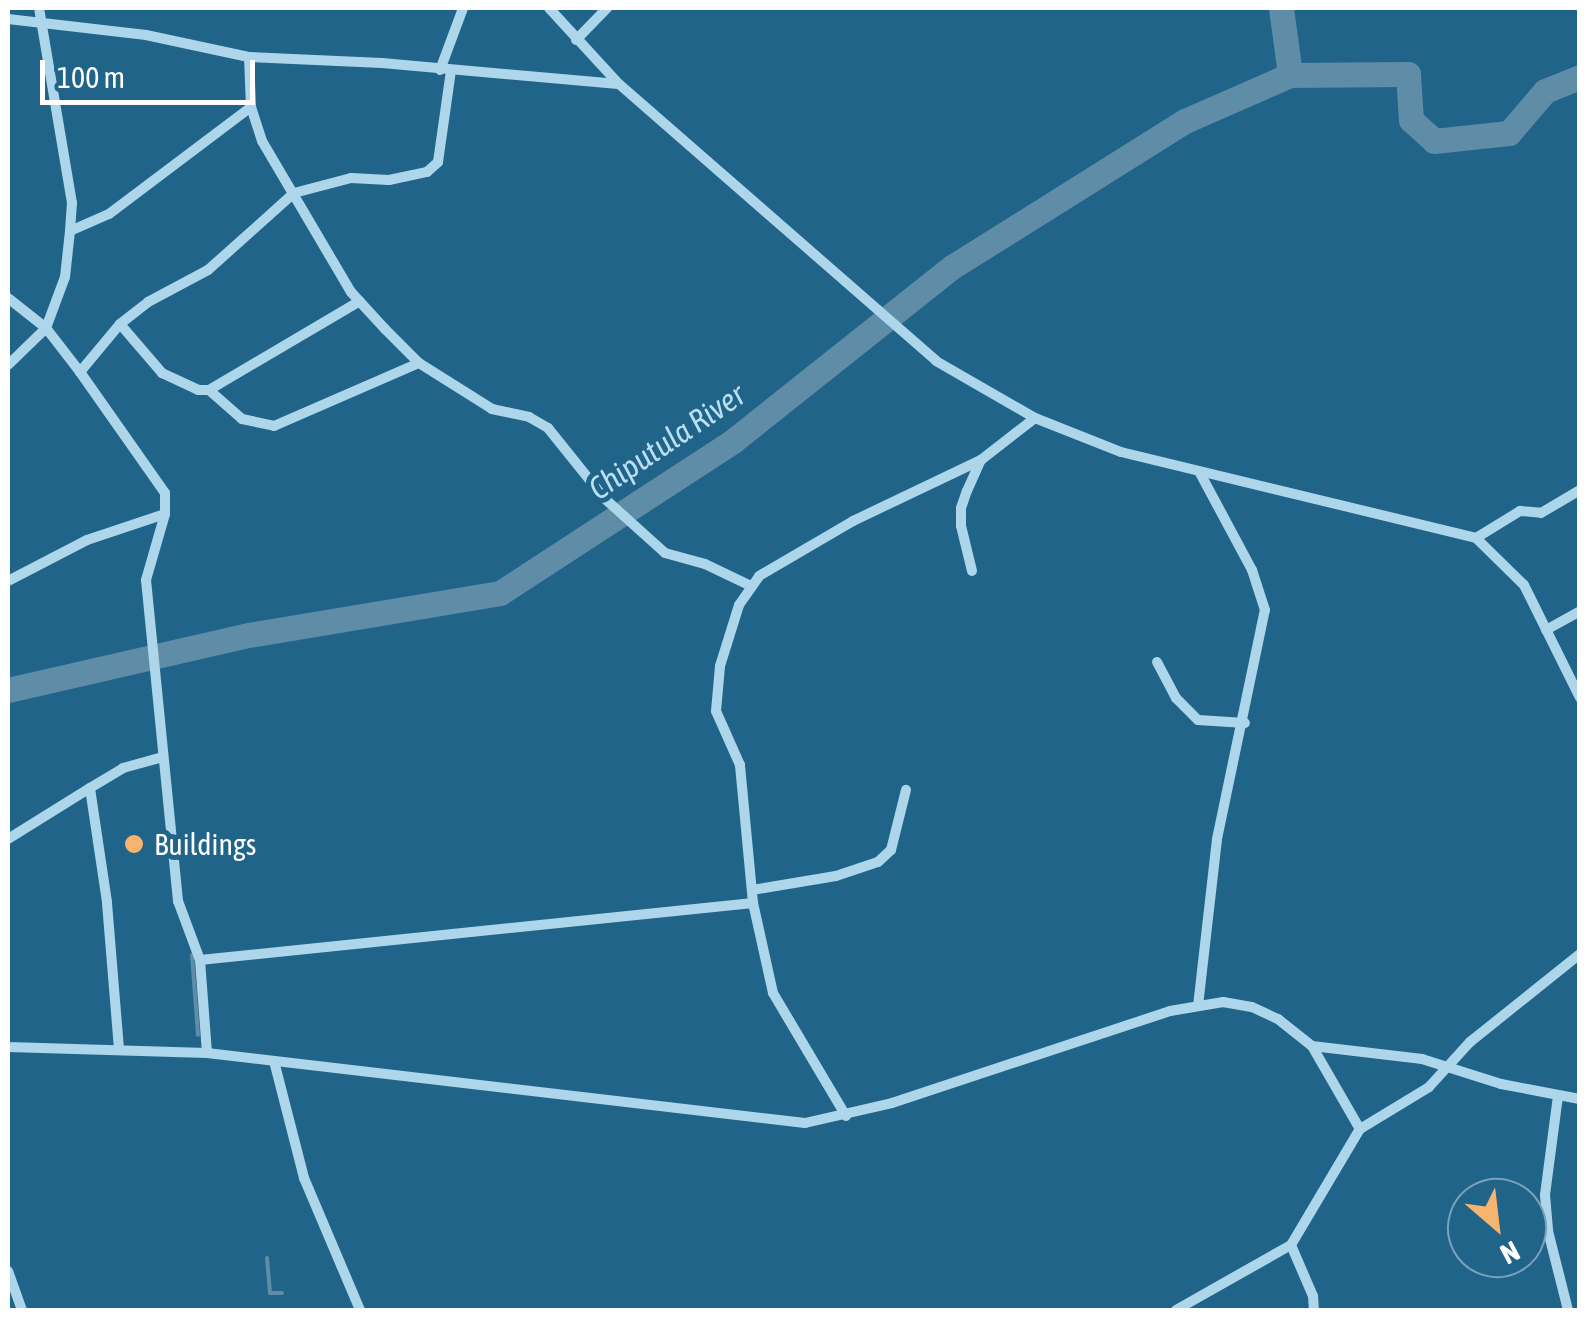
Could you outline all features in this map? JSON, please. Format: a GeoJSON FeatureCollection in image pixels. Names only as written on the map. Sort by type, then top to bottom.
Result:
{"type":"FeatureCollection","features":[{"type":"Feature","properties":{"kind":"street"},"geometry":{"type":"LineString","coordinates":[[8,365],[46,328],[65,277],[70,231],[72,203],[40,8]]}},
{"type":"Feature","properties":{"kind":"street"},"geometry":{"type":"LineString","coordinates":[[80,372],[120,324],[148,302],[208,270],[294,192],[350,178],[388,180],[427,172],[438,162],[446,70],[463,8]]}},
{"type":"Feature","properties":{"kind":"street"},"geometry":{"type":"LineString","coordinates":[[549,8],[619,84],[922,350],[1035,418],[1121,452],[1200,473],[1330,499],[1476,538],[1524,585],[1580,698]]}},
{"type":"Feature","properties":{"kind":"street"},"geometry":{"type":"LineString","coordinates":[[576,40],[607,8]]}},
{"type":"Feature","properties":{"kind":"street"},"geometry":{"type":"LineString","coordinates":[[8,19],[146,35],[249,57],[619,84]]}},
{"type":"Feature","properties":{"kind":"street"},"geometry":{"type":"LineString","coordinates":[[249,57],[251,108],[262,141],[360,301],[419,363],[492,410],[529,417],[548,428],[604,498],[664,553],[705,564],[752,586]]}},
{"type":"Feature","properties":{"kind":"street"},"geometry":{"type":"LineString","coordinates":[[70,231],[109,214],[251,108]]}},
{"type":"Feature","properties":{"kind":"street"},"geometry":{"type":"LineString","coordinates":[[8,298],[46,328],[166,493],[165,514],[146,580],[178,901],[200,960],[206,1052]]}},
{"type":"Feature","properties":{"kind":"street"},"geometry":{"type":"LineString","coordinates":[[120,324],[162,373],[198,390],[209,390],[360,301]]}},
{"type":"Feature","properties":{"kind":"street"},"geometry":{"type":"LineString","coordinates":[[209,390],[242,419],[274,426],[419,363]]}},
{"type":"Feature","properties":{"kind":"street"},"geometry":{"type":"LineString","coordinates":[[846,1116],[773,992],[753,903],[740,765],[716,711],[720,666],[740,605],[759,576],[835,530],[981,460],[1035,418]]}},
{"type":"Feature","properties":{"kind":"street"},"geometry":{"type":"LineString","coordinates":[[972,572],[960,508],[981,460]]}},
{"type":"Feature","properties":{"kind":"street"},"geometry":{"type":"LineString","coordinates":[[1198,1006],[1218,839],[1265,610],[1252,570],[1200,473]]}},
{"type":"Feature","properties":{"kind":"street"},"geometry":{"type":"LineString","coordinates":[[1476,538],[1520,512],[1541,513],[1580,490]]}},
{"type":"Feature","properties":{"kind":"street"},"geometry":{"type":"LineString","coordinates":[[8,581],[87,540],[165,514]]}},
{"type":"Feature","properties":{"kind":"street"},"geometry":{"type":"LineString","coordinates":[[1546,630],[1580,611]]}},
{"type":"Feature","properties":{"kind":"street"},"geometry":{"type":"LineString","coordinates":[[1157,662],[1176,698],[1198,720],[1245,722]]}},
{"type":"Feature","properties":{"kind":"street"},"geometry":{"type":"LineString","coordinates":[[8,839],[124,768],[163,757]]}},
{"type":"Feature","properties":{"kind":"street"},"geometry":{"type":"LineString","coordinates":[[90,788],[107,902],[119,1049]]}},
{"type":"Feature","properties":{"kind":"street"},"geometry":{"type":"LineString","coordinates":[[752,890],[836,876],[878,862],[891,850],[906,790]]}},
{"type":"Feature","properties":{"kind":"street"},"geometry":{"type":"LineString","coordinates":[[200,960],[753,903]]}},
{"type":"Feature","properties":{"kind":"street"},"geometry":{"type":"LineString","coordinates":[[1176,1310],[1291,1245],[1360,1130],[1429,1087],[1448,1065],[1580,954]]}},
{"type":"Feature","properties":{"kind":"street"},"geometry":{"type":"LineString","coordinates":[[8,1047],[206,1052],[609,1098],[775,1122],[846,1116],[1198,1006],[1224,1002],[1252,1007],[1278,1019],[1312,1046],[1360,1130]]}},
{"type":"Feature","properties":{"kind":"street"},"geometry":{"type":"LineString","coordinates":[[1312,1046],[1367,1050],[1448,1065],[1558,1096],[1580,1098]]}},
{"type":"Feature","properties":{"kind":"street"},"geometry":{"type":"LineString","coordinates":[[274,1061],[304,1178],[360,1310]]}},
{"type":"Feature","properties":{"kind":"street"},"geometry":{"type":"LineString","coordinates":[[1558,1096],[1545,1196],[1548,1231],[1568,1310]]}},
{"type":"Feature","properties":{"kind":"street"},"geometry":{"type":"LineString","coordinates":[[1291,1245],[1313,1296],[1314,1310]]}},
{"type":"Feature","properties":{"kind":"street"},"geometry":{"type":"LineString","coordinates":[[8,1271],[22,1310]]}},
{"type":"Feature","properties":{"kind":"waterway"},"geometry":{"type":"LineString","coordinates":[[1281,8],[1290,75],[1408,74],[1411,120],[1434,141],[1509,133],[1545,91],[1580,77]]}},
{"type":"Feature","properties":{"kind":"waterway","name":"Chiputula River"},"geometry":{"type":"LineString","coordinates":[[8,690],[249,635],[500,593],[733,441],[952,267],[1185,121],[1290,75]]}},
{"type":"Feature","properties":{"kind":"waterway"},"geometry":{"type":"LineString","coordinates":[[192,955],[198,1035]]}},
{"type":"Feature","properties":{"kind":"waterway"},"geometry":{"type":"LineString","coordinates":[[267,1258],[270,1293],[282,1293]]}},
{"type":"Feature","properties":{"kind":"place","name":"Buildings"},"geometry":{"type":"Point","coordinates":[134,844]}}]}
